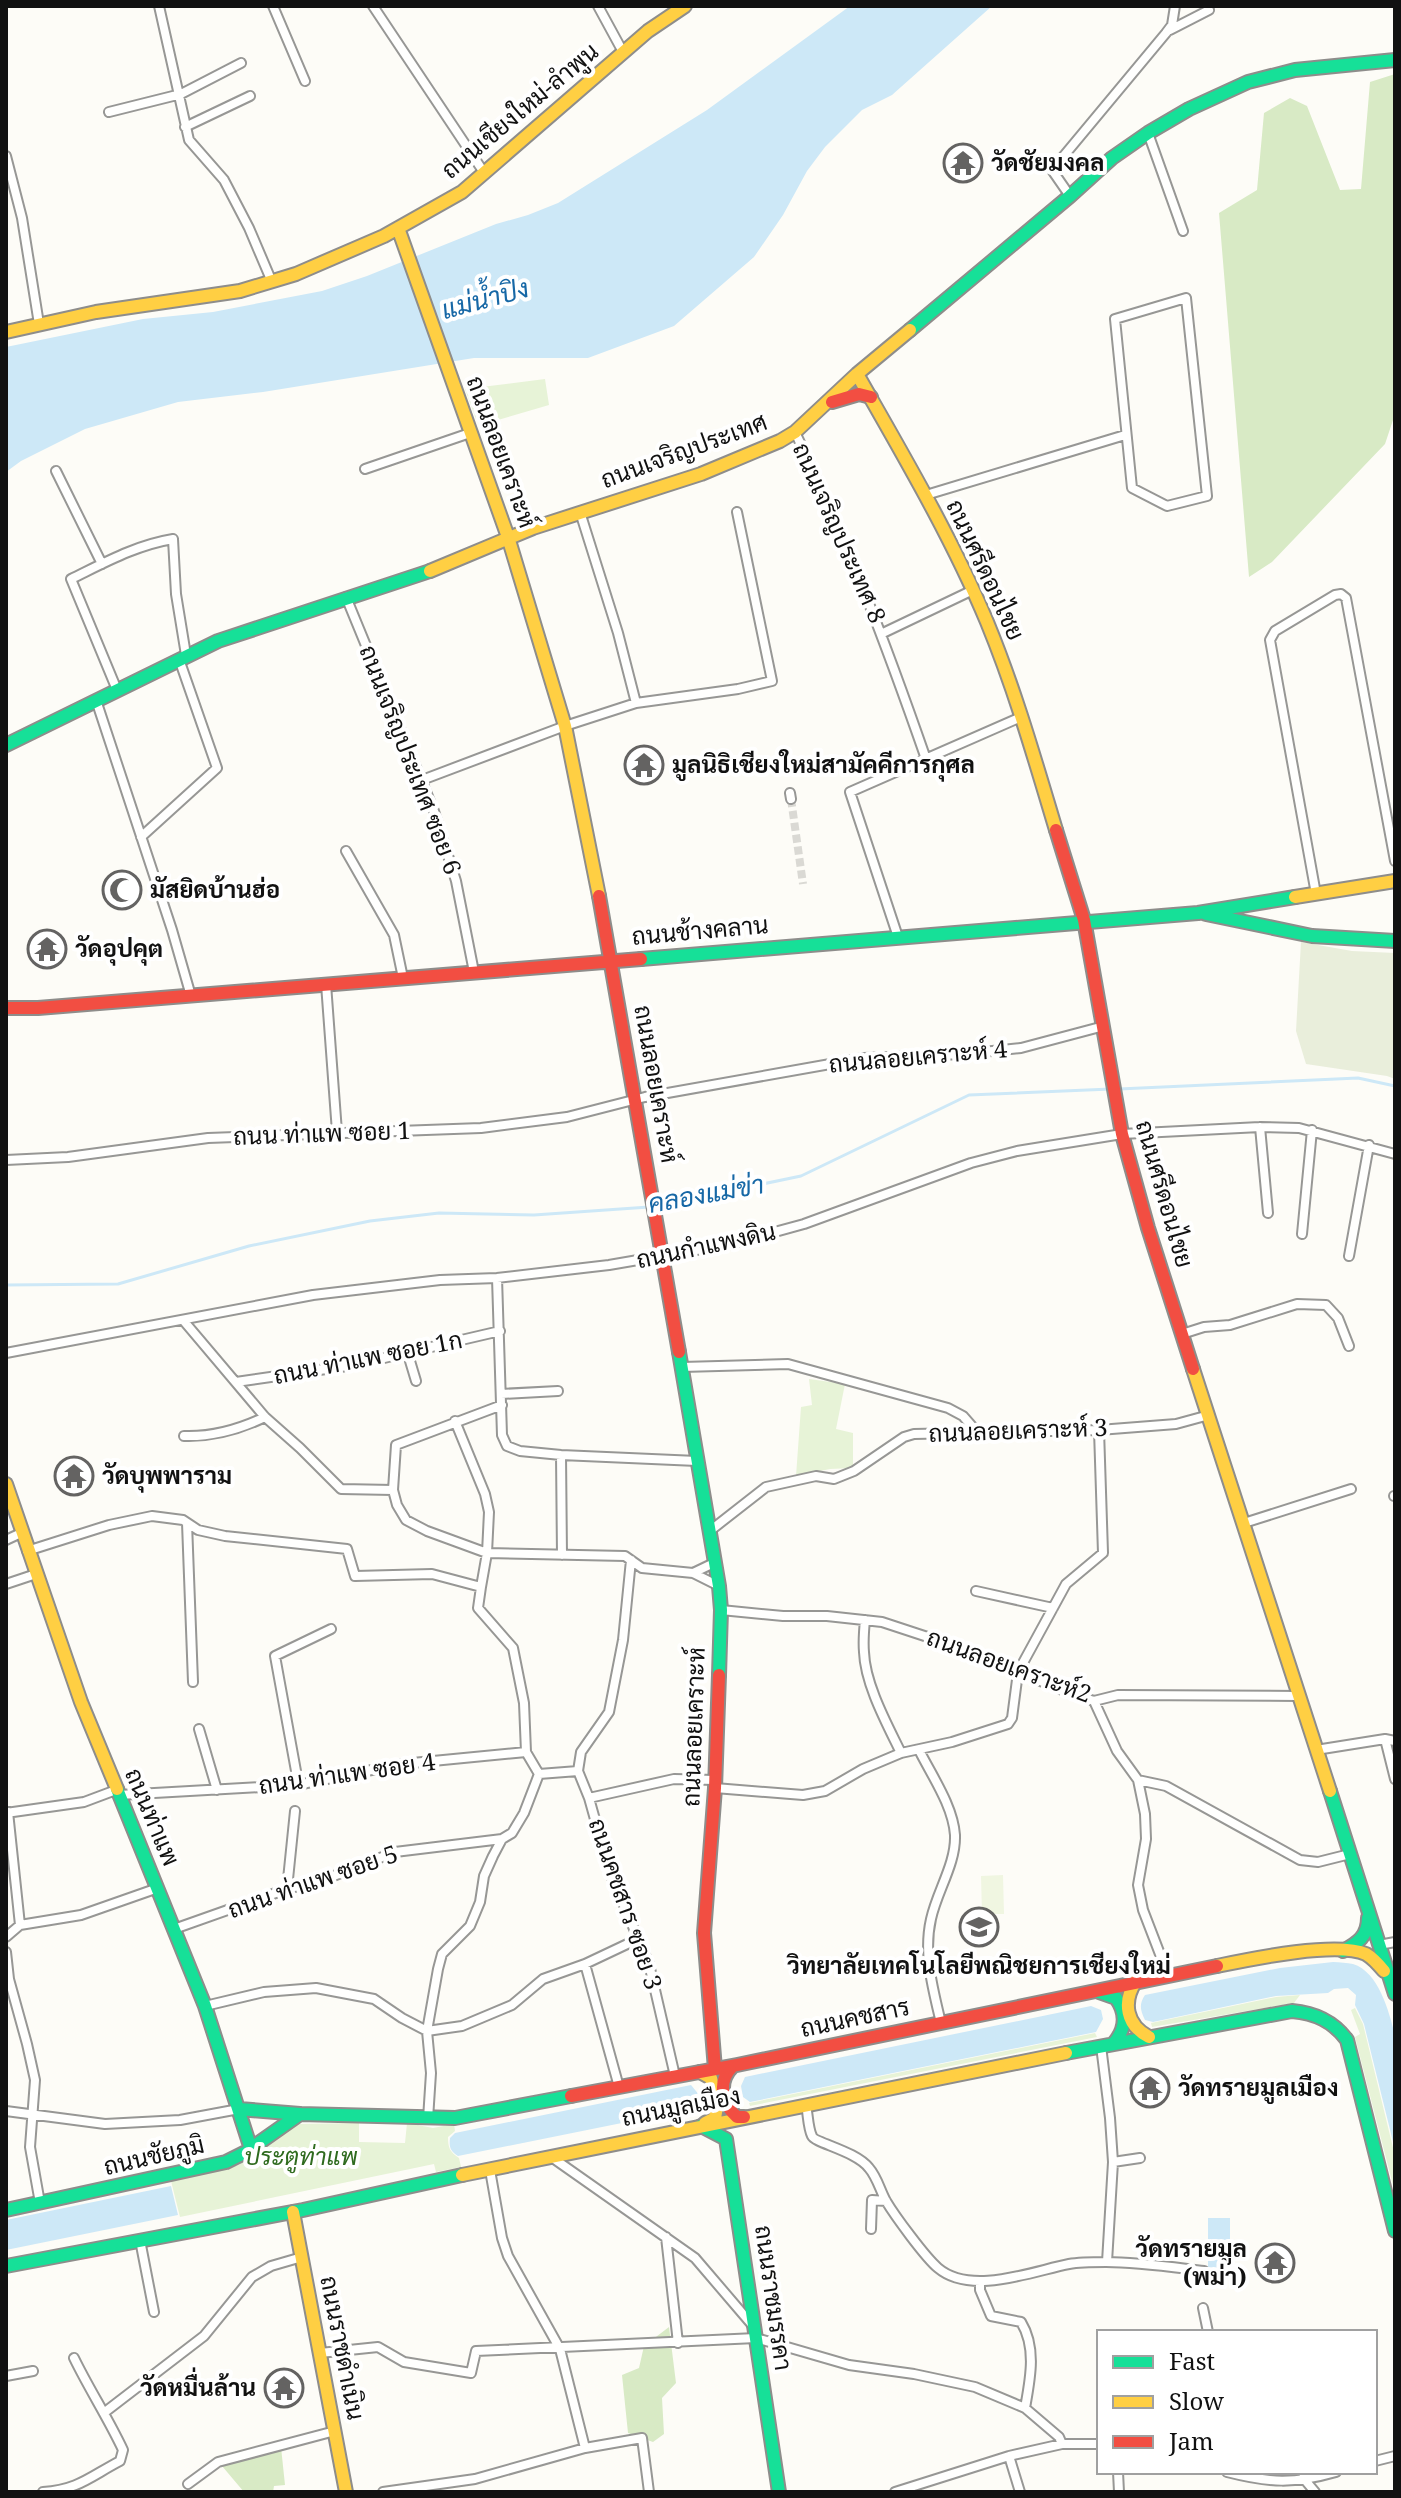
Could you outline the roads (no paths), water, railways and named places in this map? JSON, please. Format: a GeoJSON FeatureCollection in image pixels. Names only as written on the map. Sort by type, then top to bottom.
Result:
{"type":"FeatureCollection","features":[{"type":"Feature","properties":{"kind":"street"},"geometry":{"type":"LineString","coordinates":[[159,6],[189,140],[224,180],[272,282]]}},
{"type":"Feature","properties":{"kind":"street"},"geometry":{"type":"LineString","coordinates":[[273,6],[305,81]]}},
{"type":"Feature","properties":{"kind":"street"},"geometry":{"type":"LineString","coordinates":[[373,6],[485,174]]}},
{"type":"Feature","properties":{"kind":"street"},"geometry":{"type":"LineString","coordinates":[[598,6],[623,52]]}},
{"type":"Feature","properties":{"kind":"street","name":"ถนนเชียงใหม่-ลำพูน"},"geometry":{"type":"LineString","coordinates":[[6,332],[97,312],[204,298],[272,282],[400,234],[485,174],[648,31],[685,6]]}},
{"type":"Feature","properties":{"kind":"street"},"geometry":{"type":"LineString","coordinates":[[1070,196],[1052,170],[1172,25],[1175,6]]}},
{"type":"Feature","properties":{"kind":"street"},"geometry":{"type":"LineString","coordinates":[[1166,33],[1209,10]]}},
{"type":"Feature","properties":{"kind":"street","name":"ถนนเจริญประเทศ"},"geometry":{"type":"LineString","coordinates":[[6,745],[182,657],[247,630],[430,571],[508,537],[728,464],[795,432],[857,374],[1112,158],[1148,133],[1189,109],[1248,82],[1295,70],[1395,60]]}},
{"type":"Feature","properties":{"kind":"street"},"geometry":{"type":"LineString","coordinates":[[109,112],[181,94],[241,63]]}},
{"type":"Feature","properties":{"kind":"street"},"geometry":{"type":"LineString","coordinates":[[185,127],[250,96]]}},
{"type":"Feature","properties":{"kind":"street"},"geometry":{"type":"LineString","coordinates":[[1148,133],[1183,231]]}},
{"type":"Feature","properties":{"kind":"street"},"geometry":{"type":"LineString","coordinates":[[6,156],[22,218],[39,324]]}},
{"type":"Feature","properties":{"kind":"street","name":"ถนนลอยเคราะห์"},"geometry":{"type":"LineString","coordinates":[[400,234],[508,537],[565,726],[612,961],[658,1221],[711,1530],[721,1610],[715,1784],[704,1933],[715,2069]]}},
{"type":"Feature","properties":{"kind":"street"},"geometry":{"type":"LineString","coordinates":[[1186,298],[1207,496],[1167,506],[1132,488],[1125,435],[1115,319],[1186,298]]}},
{"type":"Feature","properties":{"kind":"street","name":"ถนนศรีดอนไชย"},"geometry":{"type":"LineString","coordinates":[[857,374],[926,495],[973,590],[1021,717],[1084,920],[1122,1134],[1148,1228],[1395,1995]]}},
{"type":"Feature","properties":{"kind":"street"},"geometry":{"type":"LineString","coordinates":[[825,404],[859,394],[871,397]]}},
{"type":"Feature","properties":{"kind":"street","name":"ถนนเจริญประเทศ 8"},"geometry":{"type":"LineString","coordinates":[[795,432],[883,633],[926,759]]}},
{"type":"Feature","properties":{"kind":"street"},"geometry":{"type":"LineString","coordinates":[[365,469],[470,433]]}},
{"type":"Feature","properties":{"kind":"street","name":"ถนนศรีดอนไชย"},"geometry":{"type":"LineString","coordinates":[[926,495],[1125,435]]}},
{"type":"Feature","properties":{"kind":"street"},"geometry":{"type":"LineString","coordinates":[[56,471],[102,564]]}},
{"type":"Feature","properties":{"kind":"street"},"geometry":{"type":"LineString","coordinates":[[580,512],[618,633],[636,703]]}},
{"type":"Feature","properties":{"kind":"street"},"geometry":{"type":"LineString","coordinates":[[422,780],[636,703],[738,689],[772,681],[737,512]]}},
{"type":"Feature","properties":{"kind":"street"},"geometry":{"type":"LineString","coordinates":[[117,690],[71,579],[154,542],[173,539],[182,657],[217,768],[141,837]]}},
{"type":"Feature","properties":{"kind":"street","name":"ถนนเจริญประเทศ 8"},"geometry":{"type":"LineString","coordinates":[[883,633],[973,590]]}},
{"type":"Feature","properties":{"kind":"street"},"geometry":{"type":"LineString","coordinates":[[1316,894],[1270,640],[1275,631],[1335,595],[1341,594],[1346,598],[1395,861]]}},
{"type":"Feature","properties":{"kind":"street","name":"ถนนเจริญประเทศ ซอย 6"},"geometry":{"type":"LineString","coordinates":[[346,597],[422,780],[456,881],[474,972]]}},
{"type":"Feature","properties":{"kind":"street"},"geometry":{"type":"LineString","coordinates":[[96,700],[191,996]]}},
{"type":"Feature","properties":{"kind":"street"},"geometry":{"type":"LineString","coordinates":[[898,937],[850,792],[1021,717]]}},
{"type":"Feature","properties":{"kind":"street"},"geometry":{"type":"LineString","coordinates":[[346,851],[394,935],[403,978]]}},
{"type":"Feature","properties":{"kind":"street","name":"ถนนช้างคลาน"},"geometry":{"type":"LineString","coordinates":[[6,1008],[191,996],[1198,913],[1395,881]]}},
{"type":"Feature","properties":{"kind":"street"},"geometry":{"type":"LineString","coordinates":[[1198,913],[1312,936],[1395,941]]}},
{"type":"Feature","properties":{"kind":"street"},"geometry":{"type":"LineString","coordinates":[[326,984],[337,1132]]}},
{"type":"Feature","properties":{"kind":"street","name":"ถนนลอยเคราะห์ 4"},"geometry":{"type":"LineString","coordinates":[[636,1098],[864,1058],[1021,1048],[1104,1026]]}},
{"type":"Feature","properties":{"kind":"street","name":"ถนน ท่าแพ ซอย 1"},"geometry":{"type":"LineString","coordinates":[[6,1160],[68,1157],[208,1138],[481,1128],[567,1117],[636,1098]]}},
{"type":"Feature","properties":{"kind":"street"},"geometry":{"type":"LineString","coordinates":[[1260,1127],[1268,1213]]}},
{"type":"Feature","properties":{"kind":"street","name":"ถนนกำแพงดิน"},"geometry":{"type":"LineString","coordinates":[[6,1353],[313,1295],[440,1280],[497,1278],[664,1257],[731,1244],[804,1224],[971,1163],[1017,1151],[1122,1134],[1260,1127],[1312,1130],[1395,1154]]}},
{"type":"Feature","properties":{"kind":"street"},"geometry":{"type":"LineString","coordinates":[[1302,1234],[1312,1130]]}},
{"type":"Feature","properties":{"kind":"street"},"geometry":{"type":"LineString","coordinates":[[1349,1256],[1369,1145]]}},
{"type":"Feature","properties":{"kind":"street"},"geometry":{"type":"LineString","coordinates":[[497,1278],[502,1435],[507,1446],[520,1451],[561,1455],[697,1461]]}},
{"type":"Feature","properties":{"kind":"street"},"geometry":{"type":"LineString","coordinates":[[1182,1334],[1204,1327],[1234,1324],[1297,1304],[1326,1305],[1338,1318],[1349,1346]]}},
{"type":"Feature","properties":{"kind":"street"},"geometry":{"type":"LineString","coordinates":[[183,1320],[265,1417],[341,1489],[393,1490]]}},
{"type":"Feature","properties":{"kind":"street","name":"ถนน ท่าแพ ซอย 1ก"},"geometry":{"type":"LineString","coordinates":[[236,1382],[354,1365],[500,1331]]}},
{"type":"Feature","properties":{"kind":"street"},"geometry":{"type":"LineString","coordinates":[[407,1351],[416,1381]]}},
{"type":"Feature","properties":{"kind":"street"},"geometry":{"type":"LineString","coordinates":[[682,1367],[788,1364],[948,1408],[963,1416],[977,1432]]}},
{"type":"Feature","properties":{"kind":"street"},"geometry":{"type":"LineString","coordinates":[[501,1394],[558,1391]]}},
{"type":"Feature","properties":{"kind":"street"},"geometry":{"type":"LineString","coordinates":[[502,1405],[396,1445],[393,1490],[406,1520],[487,1553],[625,1556],[642,1568],[693,1573],[719,1586]]}},
{"type":"Feature","properties":{"kind":"street","name":"ถนนลอยเคราะห์ 3"},"geometry":{"type":"LineString","coordinates":[[711,1530],[766,1487],[816,1476],[834,1479],[854,1471],[904,1437],[925,1433],[1099,1430],[1176,1424],[1209,1415]]}},
{"type":"Feature","properties":{"kind":"street"},"geometry":{"type":"LineString","coordinates":[[184,1436],[204,1437],[249,1425],[265,1417]]}},
{"type":"Feature","properties":{"kind":"street"},"geometry":{"type":"LineString","coordinates":[[455,1421],[485,1494],[489,1512],[487,1553],[478,1608],[513,1648],[524,1703],[526,1752],[539,1774]]}},
{"type":"Feature","properties":{"kind":"street"},"geometry":{"type":"LineString","coordinates":[[589,1798],[674,1779],[803,1795],[825,1791],[863,1769],[901,1753],[952,1742],[1008,1724],[1012,1718],[1018,1672],[1066,1584],[1103,1553],[1099,1430]]}},
{"type":"Feature","properties":{"kind":"street"},"geometry":{"type":"LineString","coordinates":[[561,1455],[562,1555]]}},
{"type":"Feature","properties":{"kind":"street","name":"ถนนท่าแพ"},"geometry":{"type":"LineString","coordinates":[[6,1484],[81,1702],[205,2006],[251,2149]]}},
{"type":"Feature","properties":{"kind":"street"},"geometry":{"type":"LineString","coordinates":[[1244,1523],[1351,1489]]}},
{"type":"Feature","properties":{"kind":"street"},"geometry":{"type":"LineString","coordinates":[[27,1551],[152,1516],[171,1518],[198,1530],[225,1536],[347,1549],[355,1576],[432,1574],[481,1587]]}},
{"type":"Feature","properties":{"kind":"street"},"geometry":{"type":"LineString","coordinates":[[187,1523],[193,1682]]}},
{"type":"Feature","properties":{"kind":"street"},"geometry":{"type":"LineString","coordinates":[[6,1540],[21,1533]]}},
{"type":"Feature","properties":{"kind":"street"},"geometry":{"type":"LineString","coordinates":[[539,1774],[578,1771],[581,1752],[609,1712],[623,1640],[631,1560]]}},
{"type":"Feature","properties":{"kind":"street"},"geometry":{"type":"LineString","coordinates":[[693,1573],[716,1562]]}},
{"type":"Feature","properties":{"kind":"street"},"geometry":{"type":"LineString","coordinates":[[6,1584],[36,1574]]}},
{"type":"Feature","properties":{"kind":"street"},"geometry":{"type":"LineString","coordinates":[[976,1591],[1053,1608]]}},
{"type":"Feature","properties":{"kind":"street","name":"ถนนลอยเคราะห์2"},"geometry":{"type":"LineString","coordinates":[[721,1610],[882,1622],[958,1647],[1094,1701],[1118,1695],[1299,1696]]}},
{"type":"Feature","properties":{"kind":"street"},"geometry":{"type":"LineString","coordinates":[[865,1620],[863,1653],[867,1670],[901,1753]]}},
{"type":"Feature","properties":{"kind":"street"},"geometry":{"type":"LineString","coordinates":[[297,1785],[275,1656],[331,1629]]}},
{"type":"Feature","properties":{"kind":"street"},"geometry":{"type":"LineString","coordinates":[[1094,1701],[1117,1751],[1138,1780],[1146,1839],[1138,1885],[1143,1910],[1168,1975]]}},
{"type":"Feature","properties":{"kind":"street"},"geometry":{"type":"LineString","coordinates":[[199,1729],[217,1790]]}},
{"type":"Feature","properties":{"kind":"street"},"geometry":{"type":"LineString","coordinates":[[1385,1739],[1395,1779]]}},
{"type":"Feature","properties":{"kind":"street"},"geometry":{"type":"LineString","coordinates":[[1316,1750],[1385,1739],[1395,1741]]}},
{"type":"Feature","properties":{"kind":"street"},"geometry":{"type":"LineString","coordinates":[[919,1750],[952,1817],[955,1837],[952,1857],[930,1921],[930,1977],[941,2023]]}},
{"type":"Feature","properties":{"kind":"street","name":"ถนน ท่าแพ ซอย 4"},"geometry":{"type":"LineString","coordinates":[[7,1813],[84,1802],[118,1793],[297,1785],[402,1764],[526,1752]]}},
{"type":"Feature","properties":{"kind":"street","name":"ถนนคชสาร ซอย 3"},"geometry":{"type":"LineString","coordinates":[[578,1771],[589,1798],[610,1873],[649,1964],[675,2076]]}},
{"type":"Feature","properties":{"kind":"street"},"geometry":{"type":"LineString","coordinates":[[428,2119],[431,2073],[427,2031],[442,1954],[470,1926],[480,1902],[484,1876],[502,1839],[512,1833],[524,1813],[539,1774]]}},
{"type":"Feature","properties":{"kind":"street"},"geometry":{"type":"LineString","coordinates":[[1138,1780],[1166,1786],[1300,1860],[1318,1862],[1350,1854]]}},
{"type":"Feature","properties":{"kind":"street"},"geometry":{"type":"LineString","coordinates":[[287,1889],[295,1811]]}},
{"type":"Feature","properties":{"kind":"street"},"geometry":{"type":"LineString","coordinates":[[7,1813],[20,1925]]}},
{"type":"Feature","properties":{"kind":"street","name":"ถนน ท่าแพ ซอย 5"},"geometry":{"type":"LineString","coordinates":[[174,1929],[287,1889],[326,1879],[395,1852],[502,1839]]}},
{"type":"Feature","properties":{"kind":"street"},"geometry":{"type":"LineString","coordinates":[[6,1937],[20,1925],[81,1915],[158,1888]]}},
{"type":"Feature","properties":{"kind":"street","name":"ถนนศรีดอนไชย"},"geometry":{"type":"LineString","coordinates":[[1343,1951],[1361,1942],[1366,1933],[1366,1907]]}},
{"type":"Feature","properties":{"kind":"street"},"geometry":{"type":"LineString","coordinates":[[205,2006],[264,1992],[316,1988],[374,1999],[427,2031],[462,2026],[512,2005],[543,1979],[585,1964],[640,1938]]}},
{"type":"Feature","properties":{"kind":"street"},"geometry":{"type":"LineString","coordinates":[[1379,1945],[1395,1942]]}},
{"type":"Feature","properties":{"kind":"street"},"geometry":{"type":"LineString","coordinates":[[6,1952],[9,1979],[35,2080],[30,2147],[40,2203]]}},
{"type":"Feature","properties":{"kind":"street","name":"ถนนคชสาร"},"geometry":{"type":"LineString","coordinates":[[300,2114],[428,2119],[467,2116],[737,2065],[1136,1981],[1276,1956],[1357,1952],[1373,1959],[1382,1969],[1395,1995]]}},
{"type":"Feature","properties":{"kind":"street"},"geometry":{"type":"LineString","coordinates":[[585,1964],[619,2087]]}},
{"type":"Feature","properties":{"kind":"street"},"geometry":{"type":"LineString","coordinates":[[1136,1981],[1127,1994],[1128,2013],[1133,2027],[1149,2037]]}},
{"type":"Feature","properties":{"kind":"street"},"geometry":{"type":"LineString","coordinates":[[1096,1991],[1111,1995],[1120,2004],[1124,2026],[1123,2033],[1107,2045],[1113,2162],[1107,2262]]}},
{"type":"Feature","properties":{"kind":"street","name":"ถนนมูลเมือง"},"geometry":{"type":"LineString","coordinates":[[6,2266],[293,2212],[550,2156],[1107,2045],[1275,2013],[1306,2012],[1335,2025],[1351,2049],[1395,2231]]}},
{"type":"Feature","properties":{"kind":"street"},"geometry":{"type":"LineString","coordinates":[[737,2065],[727,2070],[722,2081],[727,2108],[737,2117],[747,2117]]}},
{"type":"Feature","properties":{"kind":"street"},"geometry":{"type":"LineString","coordinates":[[700,2072],[711,2078],[717,2107],[715,2118],[701,2126]]}},
{"type":"Feature","properties":{"kind":"street"},"geometry":{"type":"LineString","coordinates":[[806,2105],[812,2136],[862,2160],[872,2171],[886,2201],[939,2269],[953,2276],[980,2282],[1071,2263],[1107,2262],[1204,2271]]}},
{"type":"Feature","properties":{"kind":"street"},"geometry":{"type":"LineString","coordinates":[[6,2111],[105,2124],[180,2120],[239,2109],[300,2114]]}},
{"type":"Feature","properties":{"kind":"street","name":"ถนนชัยภูมิ"},"geometry":{"type":"LineString","coordinates":[[6,2210],[226,2162],[251,2149],[300,2114]]}},
{"type":"Feature","properties":{"kind":"street","name":"ถนนราชมรรคา"},"geometry":{"type":"LineString","coordinates":[[701,2126],[726,2139],[779,2492]]}},
{"type":"Feature","properties":{"kind":"street"},"geometry":{"type":"LineString","coordinates":[[550,2156],[695,2258],[755,2333]]}},
{"type":"Feature","properties":{"kind":"street"},"geometry":{"type":"LineString","coordinates":[[1113,2162],[1140,2158]]}},
{"type":"Feature","properties":{"kind":"street"},"geometry":{"type":"LineString","coordinates":[[490,2170],[508,2256],[560,2349],[585,2448]]}},
{"type":"Feature","properties":{"kind":"street"},"geometry":{"type":"LineString","coordinates":[[871,2229],[872,2200],[886,2201]]}},
{"type":"Feature","properties":{"kind":"street","name":"ถนนราชดำเนิน"},"geometry":{"type":"LineString","coordinates":[[293,2212],[346,2492]]}},
{"type":"Feature","properties":{"kind":"street"},"geometry":{"type":"LineString","coordinates":[[666,2237],[678,2343]]}},
{"type":"Feature","properties":{"kind":"street"},"geometry":{"type":"LineString","coordinates":[[140,2240],[154,2312]]}},
{"type":"Feature","properties":{"kind":"street"},"geometry":{"type":"LineString","coordinates":[[105,2412],[204,2336],[252,2277],[271,2266],[302,2257]]}},
{"type":"Feature","properties":{"kind":"street"},"geometry":{"type":"LineString","coordinates":[[980,2282],[980,2290],[991,2316],[1021,2322],[1026,2330],[1032,2367],[1025,2408]]}},
{"type":"Feature","properties":{"kind":"street"},"geometry":{"type":"LineString","coordinates":[[1203,2308],[1208,2330]]}},
{"type":"Feature","properties":{"kind":"street"},"geometry":{"type":"LineString","coordinates":[[320,2353],[378,2347],[404,2362],[471,2373],[476,2351],[678,2343],[755,2333],[849,2365],[975,2387],[1025,2408],[1059,2437],[1062,2444]]}},
{"type":"Feature","properties":{"kind":"street"},"geometry":{"type":"LineString","coordinates":[[43,2492],[64,2491],[122,2459],[123,2450],[105,2412],[74,2358]]}},
{"type":"Feature","properties":{"kind":"street"},"geometry":{"type":"LineString","coordinates":[[6,2376],[33,2371]]}},
{"type":"Feature","properties":{"kind":"street"},"geometry":{"type":"LineString","coordinates":[[188,2484],[218,2462],[335,2431]]}},
{"type":"Feature","properties":{"kind":"street"},"geometry":{"type":"LineString","coordinates":[[383,2492],[475,2479],[585,2448],[642,2438],[649,2492]]}},
{"type":"Feature","properties":{"kind":"street"},"geometry":{"type":"LineString","coordinates":[[895,2492],[1009,2456],[1062,2444],[1097,2444]]}},
{"type":"Feature","properties":{"kind":"street"},"geometry":{"type":"LineString","coordinates":[[1009,2456],[1020,2492]]}},
{"type":"Feature","properties":{"kind":"street"},"geometry":{"type":"LineString","coordinates":[[1235,2474],[1262,2481],[1304,2476],[1315,2492]]}},
{"type":"Feature","properties":{"kind":"water","name":"แม่น้ำปิง"},"geometry":{"type":"Polygon","coordinates":[[[850,6],[992,6],[892,95],[862,110],[825,147],[754,257],[674,326],[588,358],[474,358],[263,392],[178,402],[85,429],[21,461],[6,472],[6,347],[143,319],[213,312],[322,291],[558,203],[707,110],[850,6]]]}},
{"type":"Feature","properties":{"kind":"water"},"geometry":{"type":"Polygon","coordinates":[[[1333,1962],[1353,1964],[1370,1975],[1390,2015],[1395,2035],[1395,2150],[1364,2024],[1355,2005],[1356,1995],[1348,1988],[1334,1989],[1328,1993],[1276,1996],[1153,2022],[1145,2020],[1141,2010],[1145,1995],[1280,1968],[1333,1962]]]}},
{"type":"Feature","properties":{"kind":"water"},"geometry":{"type":"Polygon","coordinates":[[[1091,2006],[1101,2010],[1103,2019],[1096,2032],[750,2102],[743,2097],[741,2086],[745,2077],[1091,2006]]]}},
{"type":"Feature","properties":{"kind":"water"},"geometry":{"type":"Polygon","coordinates":[[[691,2085],[700,2096],[696,2108],[458,2156],[450,2146],[450,2138],[455,2133],[691,2085]]]}},
{"type":"Feature","properties":{"kind":"water"},"geometry":{"type":"Polygon","coordinates":[[[171,2186],[178,2215],[6,2250],[6,2220],[171,2186]]]}},
{"type":"Feature","properties":{"kind":"water"},"geometry":{"type":"Polygon","coordinates":[[[1208,2218],[1230,2218],[1230,2268],[1208,2268],[1208,2218]]]}},
{"type":"Feature","properties":{"kind":"waterway","name":"คลองแม่ข่า"},"geometry":{"type":"LineString","coordinates":[[1119,1089],[1358,1078],[1395,1086]]}},
{"type":"Feature","properties":{"kind":"waterway","name":"คลองแม่ข่า"},"geometry":{"type":"LineString","coordinates":[[657,1206],[801,1176],[969,1095],[1111,1089]]}},
{"type":"Feature","properties":{"kind":"waterway","name":"คลองแม่ข่า"},"geometry":{"type":"LineString","coordinates":[[6,1285],[118,1284],[249,1246],[370,1221],[439,1213],[534,1215],[649,1207]]}},
{"type":"Feature","properties":{"kind":"tunnel"},"geometry":{"type":"LineString","coordinates":[[791,799],[803,884]]}},
{"type":"Feature","properties":{"kind":"place","name":"วัดชัยมงคล"},"geometry":{"type":"Point","coordinates":[963,163]}},
{"type":"Feature","properties":{"kind":"place","name":"มูลนิธิเชียงใหม่สามัคคีการกุศล"},"geometry":{"type":"Point","coordinates":[644,765]}},
{"type":"Feature","properties":{"kind":"place","name":"มัสยิดบ้านฮ่อ"},"geometry":{"type":"Point","coordinates":[122,890]}},
{"type":"Feature","properties":{"kind":"place","name":"วัดอุปคุต"},"geometry":{"type":"Point","coordinates":[47,949]}},
{"type":"Feature","properties":{"kind":"place","name":"วัดบุพพาราม"},"geometry":{"type":"Point","coordinates":[74,1476]}},
{"type":"Feature","properties":{"kind":"place","name":"วิทยาลัยเทคโนโลยีพณิชยการเชียงใหม่"},"geometry":{"type":"Point","coordinates":[979,1927]}},
{"type":"Feature","properties":{"kind":"place","name":"วัดทรายมูลเมือง"},"geometry":{"type":"Point","coordinates":[1150,2088]}},
{"type":"Feature","properties":{"kind":"place","name":"วัดทรายมูล (พม่า)"},"geometry":{"type":"Point","coordinates":[1275,2263]}},
{"type":"Feature","properties":{"kind":"place","name":"วัดหมื่นล้าน"},"geometry":{"type":"Point","coordinates":[284,2388]}},
{"type":"Feature","properties":{"kind":"park label","name":"ประตูท่าแพ"},"geometry":{"type":"Point","coordinates":[301,2157]}}]}
